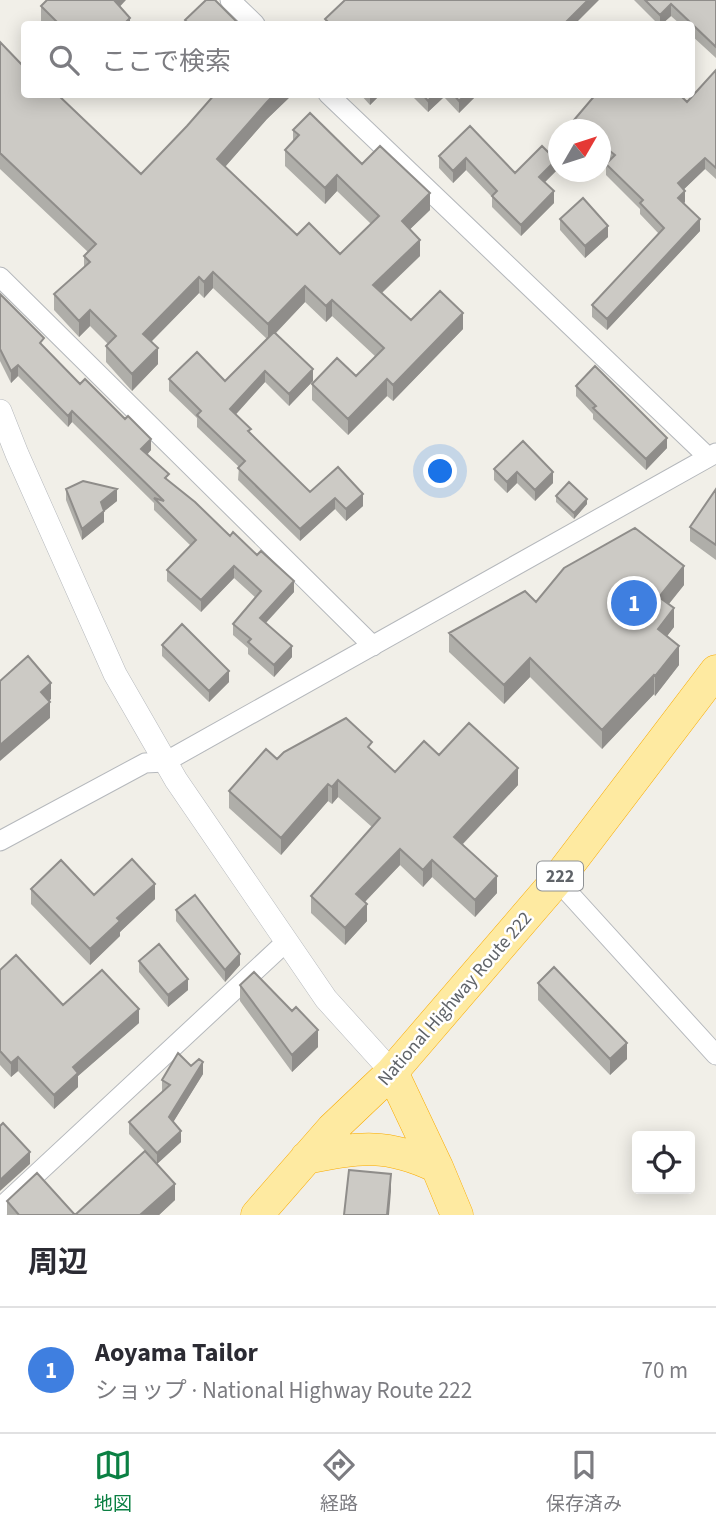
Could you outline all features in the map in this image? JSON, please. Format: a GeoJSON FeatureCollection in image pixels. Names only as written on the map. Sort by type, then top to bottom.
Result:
{"type":"FeatureCollection","features":[{"type":"Feature","properties":{"kind":"highway","name":"National Highway Route 222"},"geometry":{"type":"LineString","coordinates":[[257,1215],[332,1129],[392,1072],[557,880],[716,671]]}},
{"type":"Feature","properties":{"kind":"highway"},"geometry":{"type":"LineString","coordinates":[[392,1072],[457,1215]]}},
{"type":"Feature","properties":{"kind":"highway"},"geometry":{"type":"LineString","coordinates":[[306,1158],[346,1149],[384,1149],[413,1156],[437,1167]]}},
{"type":"Feature","properties":{"kind":"street"},"geometry":{"type":"LineString","coordinates":[[230,0],[252,21]]}},
{"type":"Feature","properties":{"kind":"street"},"geometry":{"type":"LineString","coordinates":[[0,841],[145,763],[165,762],[712,455],[332,98]]}},
{"type":"Feature","properties":{"kind":"street"},"geometry":{"type":"LineString","coordinates":[[0,277],[373,646]]}},
{"type":"Feature","properties":{"kind":"street"},"geometry":{"type":"LineString","coordinates":[[0,411],[115,674],[165,762],[326,999],[392,1072]]}},
{"type":"Feature","properties":{"kind":"street"},"geometry":{"type":"LineString","coordinates":[[557,880],[716,1055]]}},
{"type":"Feature","properties":{"kind":"street"},"geometry":{"type":"LineString","coordinates":[[0,1208],[287,941]]}},
{"type":"Feature","properties":{"kind":"building"},"geometry":{"type":"Polygon","coordinates":[[[47,0],[114,0],[130,18],[127,21],[56,21],[41,6],[47,0]]]}},
{"type":"Feature","properties":{"kind":"building"},"geometry":{"type":"Polygon","coordinates":[[[206,0],[215,0],[236,21],[186,21],[206,0]]]}},
{"type":"Feature","properties":{"kind":"building"},"geometry":{"type":"Polygon","coordinates":[[[345,0],[588,0],[567,21],[325,19],[345,0]]]}},
{"type":"Feature","properties":{"kind":"building"},"geometry":{"type":"Polygon","coordinates":[[[645,0],[716,0],[716,47],[695,27],[695,21],[689,21],[671,4],[660,15],[645,0]]]}},
{"type":"Feature","properties":{"kind":"building"},"geometry":{"type":"Polygon","coordinates":[[[0,42],[21,64],[21,98],[61,98],[141,174],[212,98],[271,98],[217,159],[297,235],[309,223],[340,254],[379,216],[337,175],[325,188],[285,150],[299,135],[293,130],[310,113],[362,164],[380,146],[430,193],[402,221],[420,240],[373,285],[411,320],[440,291],[463,313],[393,385],[387,379],[348,419],[312,384],[337,358],[356,376],[384,348],[332,300],[326,306],[305,286],[268,324],[213,272],[204,282],[199,277],[143,334],[158,348],[132,374],[106,346],[116,336],[90,310],[79,321],[54,294],[90,262],[84,256],[96,244],[0,153],[0,42]]]}},
{"type":"Feature","properties":{"kind":"building"},"geometry":{"type":"Polygon","coordinates":[[[716,70],[716,168],[705,158],[678,183],[685,191],[678,198],[700,219],[607,319],[592,305],[664,228],[640,203],[643,200],[611,169],[611,159],[615,155],[611,152],[611,119],[575,119],[593,98],[683,98],[687,102],[695,98],[695,93],[716,70]]]}},
{"type":"Feature","properties":{"kind":"building"},"geometry":{"type":"Polygon","coordinates":[[[470,126],[515,173],[542,146],[548,152],[548,168],[539,177],[554,191],[521,225],[492,196],[497,191],[466,158],[453,171],[439,156],[470,126]]]}},
{"type":"Feature","properties":{"kind":"building"},"geometry":{"type":"Polygon","coordinates":[[[583,198],[608,226],[585,246],[560,219],[583,198]]]}},
{"type":"Feature","properties":{"kind":"building"},"geometry":{"type":"Polygon","coordinates":[[[0,294],[44,338],[40,343],[80,384],[85,379],[125,419],[128,416],[151,439],[141,449],[169,474],[165,478],[230,536],[233,532],[257,555],[261,551],[294,581],[260,618],[292,646],[274,665],[248,642],[251,639],[233,624],[261,591],[234,566],[201,600],[167,570],[196,540],[154,498],[164,501],[72,411],[68,416],[18,365],[11,371],[0,349],[0,294]]]}},
{"type":"Feature","properties":{"kind":"building"},"geometry":{"type":"Polygon","coordinates":[[[274,332],[313,369],[289,394],[265,371],[230,409],[251,429],[248,431],[310,492],[338,467],[363,494],[346,509],[335,498],[300,529],[238,468],[245,461],[197,415],[201,411],[169,379],[197,352],[225,381],[274,332]]]}},
{"type":"Feature","properties":{"kind":"building"},"geometry":{"type":"Polygon","coordinates":[[[595,366],[667,438],[646,459],[593,408],[596,406],[576,386],[595,366]]]}},
{"type":"Feature","properties":{"kind":"building"},"geometry":{"type":"Polygon","coordinates":[[[523,441],[553,472],[535,490],[517,472],[507,482],[494,469],[523,441]]]}},
{"type":"Feature","properties":{"kind":"building"},"geometry":{"type":"Polygon","coordinates":[[[83,481],[117,489],[101,502],[104,511],[82,529],[66,489],[83,481]]]}},
{"type":"Feature","properties":{"kind":"building"},"geometry":{"type":"Polygon","coordinates":[[[569,482],[587,499],[574,513],[556,496],[569,482]]]}},
{"type":"Feature","properties":{"kind":"building"},"geometry":{"type":"Polygon","coordinates":[[[716,489],[716,545],[690,527],[716,489]]]}},
{"type":"Feature","properties":{"kind":"building"},"geometry":{"type":"Polygon","coordinates":[[[635,528],[684,566],[659,597],[674,608],[658,629],[679,646],[655,676],[602,730],[530,658],[504,685],[449,633],[525,591],[536,602],[564,568],[635,528]]]}},
{"type":"Feature","properties":{"kind":"building"},"geometry":{"type":"Polygon","coordinates":[[[182,624],[229,671],[209,691],[162,645],[182,624]]]}},
{"type":"Feature","properties":{"kind":"building"},"geometry":{"type":"Polygon","coordinates":[[[28,656],[51,683],[41,692],[50,702],[0,745],[0,681],[28,656]]]}},
{"type":"Feature","properties":{"kind":"building"},"geometry":{"type":"Polygon","coordinates":[[[346,718],[372,742],[368,747],[395,772],[424,741],[439,755],[469,723],[518,768],[454,837],[497,876],[475,900],[432,860],[423,870],[400,849],[356,894],[367,904],[345,928],[311,896],[380,818],[338,780],[332,787],[328,784],[281,838],[229,791],[266,749],[277,759],[284,752],[346,718]]]}},
{"type":"Feature","properties":{"kind":"building"},"geometry":{"type":"Polygon","coordinates":[[[132,859],[155,884],[117,918],[120,921],[90,949],[31,889],[61,860],[94,895],[132,859]]]}},
{"type":"Feature","properties":{"kind":"building"},"geometry":{"type":"Polygon","coordinates":[[[195,895],[240,954],[225,970],[176,910],[195,895]]]}},
{"type":"Feature","properties":{"kind":"building"},"geometry":{"type":"Polygon","coordinates":[[[159,944],[188,979],[168,995],[139,961],[159,944]]]}},
{"type":"Feature","properties":{"kind":"building"},"geometry":{"type":"Polygon","coordinates":[[[16,955],[63,1005],[102,970],[139,1009],[73,1067],[78,1073],[54,1095],[18,1057],[11,1063],[0,1051],[0,970],[16,955]]]}},
{"type":"Feature","properties":{"kind":"building"},"geometry":{"type":"Polygon","coordinates":[[[554,967],[627,1043],[610,1059],[538,983],[554,967]]]}},
{"type":"Feature","properties":{"kind":"building"},"geometry":{"type":"Polygon","coordinates":[[[254,972],[292,1011],[296,1007],[318,1030],[292,1055],[240,985],[254,972]]]}},
{"type":"Feature","properties":{"kind":"building"},"geometry":{"type":"Polygon","coordinates":[[[178,1053],[191,1066],[199,1059],[203,1062],[169,1117],[181,1131],[157,1153],[129,1122],[170,1085],[162,1080],[178,1053]]]}},
{"type":"Feature","properties":{"kind":"building"},"geometry":{"type":"Polygon","coordinates":[[[3,1123],[30,1152],[0,1180],[0,1126],[3,1123]]]}},
{"type":"Feature","properties":{"kind":"building"},"geometry":{"type":"Polygon","coordinates":[[[145,1151],[175,1184],[140,1215],[75,1215],[145,1151]]]}},
{"type":"Feature","properties":{"kind":"building"},"geometry":{"type":"Polygon","coordinates":[[[349,1170],[391,1174],[387,1215],[344,1215],[349,1170]]]}},
{"type":"Feature","properties":{"kind":"building"},"geometry":{"type":"Polygon","coordinates":[[[37,1173],[75,1215],[19,1215],[7,1201],[37,1173]]]}},
{"type":"Feature","properties":{"kind":"place","name":"Aoyama Tailor"},"geometry":{"type":"Point","coordinates":[634,603]}}]}
